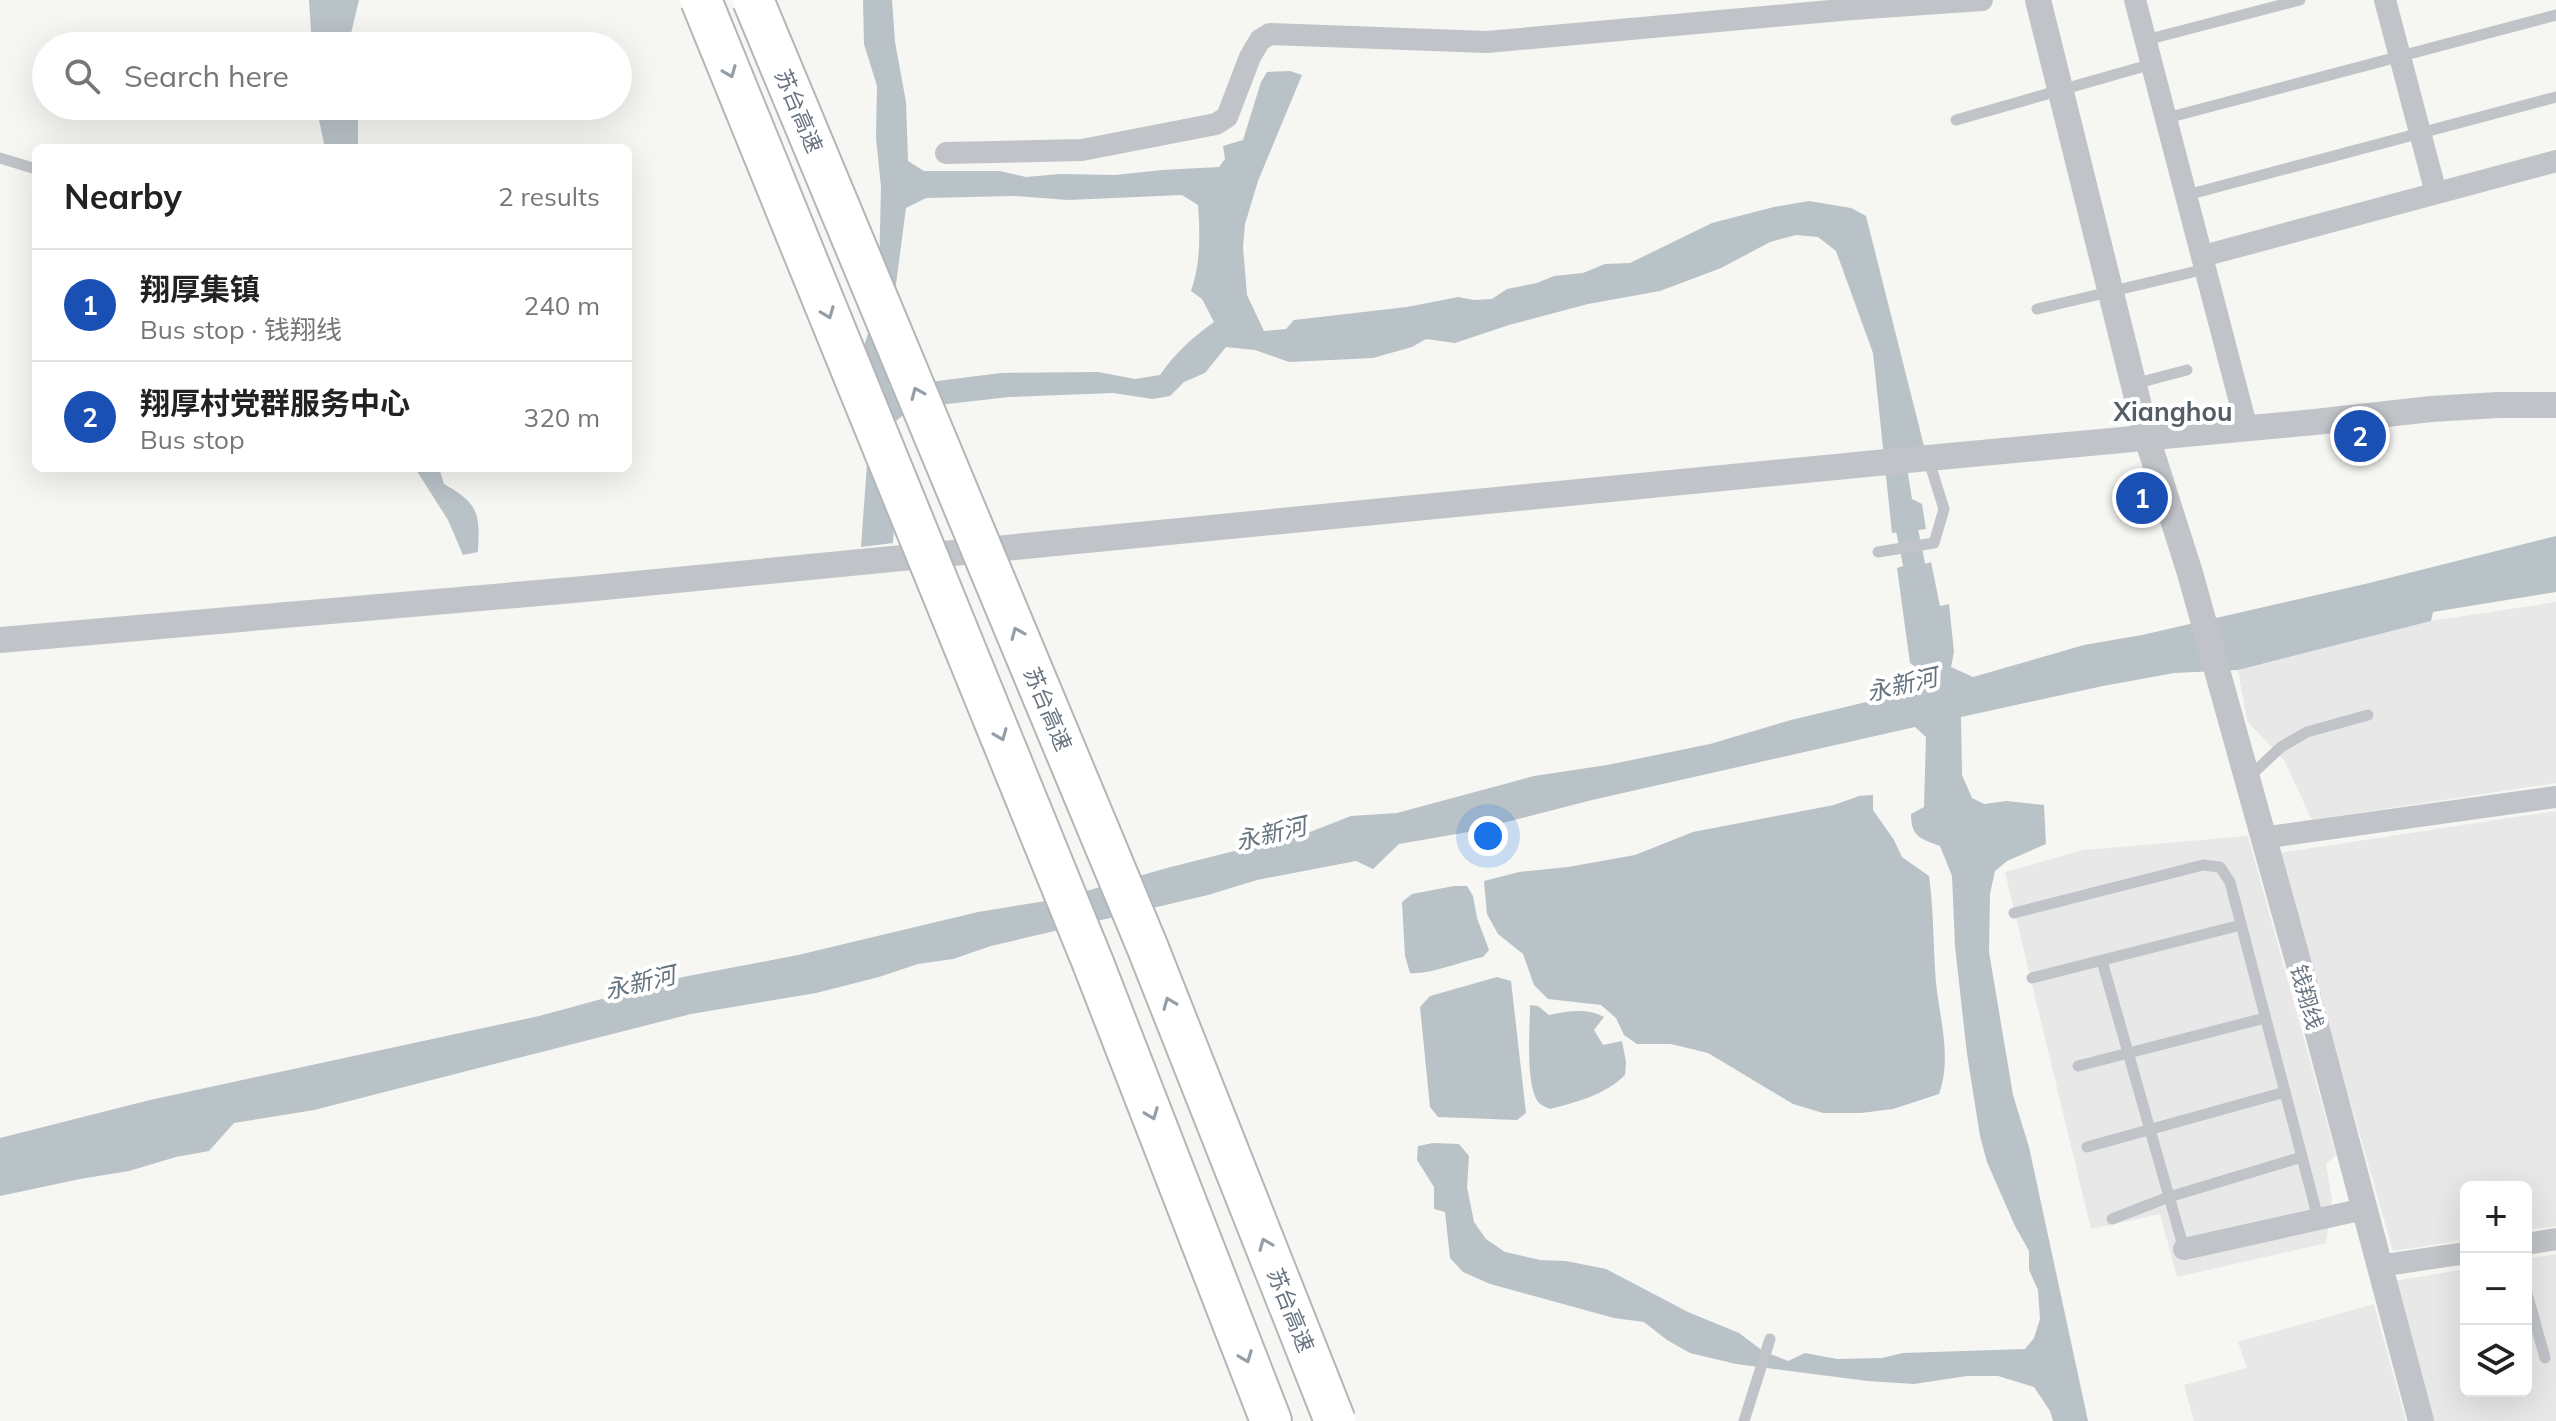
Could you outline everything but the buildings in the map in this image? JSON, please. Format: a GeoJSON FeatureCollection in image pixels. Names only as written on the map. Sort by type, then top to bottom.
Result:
{"type":"FeatureCollection","features":[{"type":"Feature","properties":{"kind":"highway"},"geometry":{"type":"LineString","coordinates":[[701,0],[1093,963],[1271,1421]]}},
{"type":"Feature","properties":{"kind":"highway","name":"苏台高速"},"geometry":{"type":"LineString","coordinates":[[753,0],[1147,946],[1335,1421]]}},
{"type":"Feature","properties":{"kind":"street"},"geometry":{"type":"LineString","coordinates":[[946,153],[1082,150],[1216,124],[1227,117],[1250,57],[1260,40],[1270,34],[1487,42],[1716,11],[1982,0]]}},
{"type":"Feature","properties":{"kind":"street","name":"钱翔线"},"geometry":{"type":"LineString","coordinates":[[2038,0],[2147,438],[2190,573],[2316,1026],[2421,1421]]}},
{"type":"Feature","properties":{"kind":"street"},"geometry":{"type":"LineString","coordinates":[[2135,0],[2247,429]]}},
{"type":"Feature","properties":{"kind":"street"},"geometry":{"type":"LineString","coordinates":[[2385,0],[2436,193]]}},
{"type":"Feature","properties":{"kind":"street"},"geometry":{"type":"LineString","coordinates":[[2205,262],[2436,193],[2556,161]]}},
{"type":"Feature","properties":{"kind":"street"},"geometry":{"type":"LineString","coordinates":[[0,640],[584,589],[2431,409],[2556,405]]}},
{"type":"Feature","properties":{"kind":"street"},"geometry":{"type":"LineString","coordinates":[[2262,838],[2556,797]]}},
{"type":"Feature","properties":{"kind":"street"},"geometry":{"type":"LineString","coordinates":[[2184,1249],[2364,1209]]}},
{"type":"Feature","properties":{"kind":"street"},"geometry":{"type":"LineString","coordinates":[[2532,1243],[2556,1239]]}},
{"type":"Feature","properties":{"kind":"street"},"geometry":{"type":"LineString","coordinates":[[2379,1266],[2460,1254]]}},
{"type":"Feature","properties":{"kind":"lane"},"geometry":{"type":"LineString","coordinates":[[2146,40],[2300,0]]}},
{"type":"Feature","properties":{"kind":"lane"},"geometry":{"type":"LineString","coordinates":[[2167,118],[2556,15]]}},
{"type":"Feature","properties":{"kind":"lane"},"geometry":{"type":"LineString","coordinates":[[1956,120],[2152,64]]}},
{"type":"Feature","properties":{"kind":"lane"},"geometry":{"type":"LineString","coordinates":[[2187,195],[2556,97]]}},
{"type":"Feature","properties":{"kind":"lane"},"geometry":{"type":"LineString","coordinates":[[0,158],[32,168]]}},
{"type":"Feature","properties":{"kind":"lane"},"geometry":{"type":"LineString","coordinates":[[2037,309],[2205,262]]}},
{"type":"Feature","properties":{"kind":"lane"},"geometry":{"type":"LineString","coordinates":[[2133,384],[2187,370]]}},
{"type":"Feature","properties":{"kind":"lane"},"geometry":{"type":"LineString","coordinates":[[1878,552],[1934,543],[1944,509],[1928,458]]}},
{"type":"Feature","properties":{"kind":"lane"},"geometry":{"type":"LineString","coordinates":[[2246,780],[2281,747],[2307,732],[2368,715]]}},
{"type":"Feature","properties":{"kind":"lane"},"geometry":{"type":"LineString","coordinates":[[2014,913],[2203,865],[2220,867],[2230,882],[2318,1218]]}},
{"type":"Feature","properties":{"kind":"lane"},"geometry":{"type":"LineString","coordinates":[[2032,978],[2241,925]]}},
{"type":"Feature","properties":{"kind":"lane"},"geometry":{"type":"LineString","coordinates":[[2102,961],[2184,1249]]}},
{"type":"Feature","properties":{"kind":"lane"},"geometry":{"type":"LineString","coordinates":[[2078,1066],[2265,1018]]}},
{"type":"Feature","properties":{"kind":"lane"},"geometry":{"type":"LineString","coordinates":[[2087,1147],[2285,1092]]}},
{"type":"Feature","properties":{"kind":"lane"},"geometry":{"type":"LineString","coordinates":[[2112,1219],[2169,1197],[2302,1157]]}},
{"type":"Feature","properties":{"kind":"lane"},"geometry":{"type":"LineString","coordinates":[[2532,1311],[2545,1358]]}},
{"type":"Feature","properties":{"kind":"lane"},"geometry":{"type":"LineString","coordinates":[[1744,1421],[1770,1339]]}},
{"type":"Feature","properties":{"kind":"shaded area"},"geometry":{"type":"Polygon","coordinates":[[[309,0],[359,0],[351,32],[311,32],[309,0]]]}},
{"type":"Feature","properties":{"kind":"shaded area"},"geometry":{"type":"Polygon","coordinates":[[[863,0],[892,0],[895,42],[906,102],[908,161],[924,171],[1000,171],[1026,177],[1115,175],[1219,167],[1225,159],[1223,146],[1243,140],[1267,72],[1290,71],[1302,75],[1258,181],[1245,224],[1243,247],[1247,295],[1264,331],[1286,329],[1294,320],[1407,307],[1458,297],[1492,299],[1507,289],[1554,276],[1583,273],[1605,264],[1630,263],[1712,223],[1774,207],[1809,201],[1851,208],[1866,216],[1924,446],[1909,448],[1908,474],[1912,499],[1922,504],[1926,529],[1892,533],[1873,353],[1836,251],[1818,237],[1796,235],[1770,242],[1721,268],[1660,291],[1588,304],[1455,343],[1426,339],[1412,347],[1373,358],[1289,362],[1255,350],[1226,347],[1205,373],[1184,382],[1170,396],[1153,399],[1113,393],[1009,397],[912,408],[896,421],[898,466],[893,543],[861,547],[867,464],[874,424],[862,352],[875,312],[881,187],[876,138],[877,86],[864,44],[863,0]],[[1182,195],[1068,200],[1015,196],[926,198],[906,208],[886,361],[890,387],[1001,373],[1098,372],[1135,379],[1160,375],[1184,346],[1214,322],[1202,299],[1191,291],[1198,259],[1198,205],[1182,195]]]}},
{"type":"Feature","properties":{"kind":"shaded area"},"geometry":{"type":"Polygon","coordinates":[[[319,120],[358,120],[358,144],[324,144],[319,120]]]}},
{"type":"Feature","properties":{"kind":"shaded area"},"geometry":{"type":"Polygon","coordinates":[[[418,472],[440,472],[444,484],[471,504],[477,519],[478,552],[463,555],[448,520],[418,472]]]}},
{"type":"Feature","properties":{"kind":"shaded area"},"geometry":{"type":"Polygon","coordinates":[[[2556,536],[2556,592],[2433,612],[2431,621],[2238,670],[2174,673],[1961,717],[1962,775],[1972,798],[1984,804],[2007,801],[2044,805],[2046,844],[2007,861],[1995,871],[1990,894],[1989,952],[2013,1095],[2029,1147],[2088,1421],[2053,1421],[2034,1387],[1998,1376],[1967,1376],[1914,1384],[1736,1364],[1690,1353],[1644,1322],[1614,1318],[1490,1284],[1463,1272],[1450,1258],[1445,1212],[1434,1209],[1434,1187],[1417,1160],[1418,1146],[1459,1144],[1469,1156],[1467,1187],[1474,1222],[1486,1239],[1505,1252],[1606,1269],[1688,1312],[1739,1333],[1763,1351],[1788,1361],[1805,1353],[1837,1359],[1882,1358],[1903,1353],[2025,1349],[2034,1338],[2040,1319],[2038,1290],[2029,1270],[2029,1251],[1987,1162],[1980,1136],[1955,946],[1952,876],[1940,846],[1918,836],[1911,822],[1911,814],[1924,807],[1926,737],[1915,727],[1592,800],[1468,832],[1399,844],[1373,869],[1356,861],[1257,880],[1208,895],[991,946],[953,959],[918,964],[816,993],[691,1014],[314,1110],[234,1123],[209,1151],[129,1171],[0,1196],[0,1138],[150,1100],[539,1016],[683,977],[798,955],[978,912],[1058,899],[1310,832],[1351,816],[1397,813],[1534,776],[1710,744],[1791,720],[1908,692],[1920,680],[1920,670],[1910,663],[1897,568],[1910,564],[1911,556],[1919,556],[1922,565],[1931,562],[1940,606],[1949,604],[1954,652],[1951,667],[1973,677],[2084,645],[2142,635],[2365,584],[2556,536]]]}},
{"type":"Feature","properties":{"kind":"shaded area"},"geometry":{"type":"Polygon","coordinates":[[[2556,602],[2556,783],[2312,820],[2284,760],[2247,721],[2238,670],[2431,621],[2556,602]]]}},
{"type":"Feature","properties":{"kind":"shaded area"},"geometry":{"type":"Polygon","coordinates":[[[1873,795],[1873,810],[1902,857],[1929,876],[1936,983],[1945,1053],[1939,1094],[1893,1109],[1823,1113],[1793,1104],[1708,1053],[1671,1044],[1637,1044],[1624,1035],[1616,1018],[1601,1005],[1548,999],[1534,985],[1523,954],[1498,934],[1487,914],[1484,881],[1519,872],[1635,855],[1693,832],[1873,795]]]}},
{"type":"Feature","properties":{"kind":"shaded area"},"geometry":{"type":"Polygon","coordinates":[[[2556,811],[2556,1226],[2532,1229],[2532,1181],[2460,1181],[2460,1241],[2393,1251],[2279,853],[2556,811]]]}},
{"type":"Feature","properties":{"kind":"shaded area"},"geometry":{"type":"Polygon","coordinates":[[[2248,836],[2336,1155],[2326,1164],[2332,1200],[2326,1243],[2177,1277],[2160,1214],[2091,1229],[2005,872],[2084,850],[2248,836]]]}},
{"type":"Feature","properties":{"kind":"shaded area"},"geometry":{"type":"Polygon","coordinates":[[[1467,886],[1473,896],[1477,918],[1489,950],[1483,957],[1436,970],[1410,973],[1405,956],[1402,902],[1412,894],[1467,886]]]}},
{"type":"Feature","properties":{"kind":"shaded area"},"geometry":{"type":"Polygon","coordinates":[[[1497,977],[1511,981],[1526,1113],[1517,1120],[1438,1117],[1430,1107],[1420,1007],[1430,996],[1497,977]]]}},
{"type":"Feature","properties":{"kind":"shaded area"},"geometry":{"type":"Polygon","coordinates":[[[1530,1005],[1538,1006],[1549,1015],[1584,1011],[1604,1017],[1594,1030],[1603,1045],[1622,1041],[1625,1075],[1600,1093],[1580,1100],[1550,1109],[1540,1104],[1530,1071],[1530,1005]]]}},
{"type":"Feature","properties":{"kind":"shaded area"},"geometry":{"type":"Polygon","coordinates":[[[2556,1254],[2556,1421],[2434,1421],[2395,1281],[2460,1270],[2460,1397],[2532,1397],[2532,1258],[2556,1254]]]}},
{"type":"Feature","properties":{"kind":"shaded area"},"geometry":{"type":"Polygon","coordinates":[[[2374,1304],[2406,1421],[2194,1421],[2184,1385],[2247,1368],[2238,1342],[2374,1304]]]}},
{"type":"Feature","properties":{"kind":"waterway"},"geometry":{"type":"LineString","coordinates":[[1902,505],[1918,584]]}},
{"type":"Feature","properties":{"kind":"place","name":"翔厚村党群服务中心"},"geometry":{"type":"Point","coordinates":[2360,436]}},
{"type":"Feature","properties":{"kind":"place","name":"翔厚集镇"},"geometry":{"type":"Point","coordinates":[2142,498]}},
{"type":"Feature","properties":{"kind":"district","name":"Xianghou"},"geometry":{"type":"Point","coordinates":[2173,412]}},
{"type":"Feature","properties":{"kind":"water label","name":"永新河"},"geometry":{"type":"Point","coordinates":[1902,685]}},
{"type":"Feature","properties":{"kind":"water label","name":"永新河"},"geometry":{"type":"Point","coordinates":[1271,834]}},
{"type":"Feature","properties":{"kind":"water label","name":"永新河"},"geometry":{"type":"Point","coordinates":[640,983]}}]}
